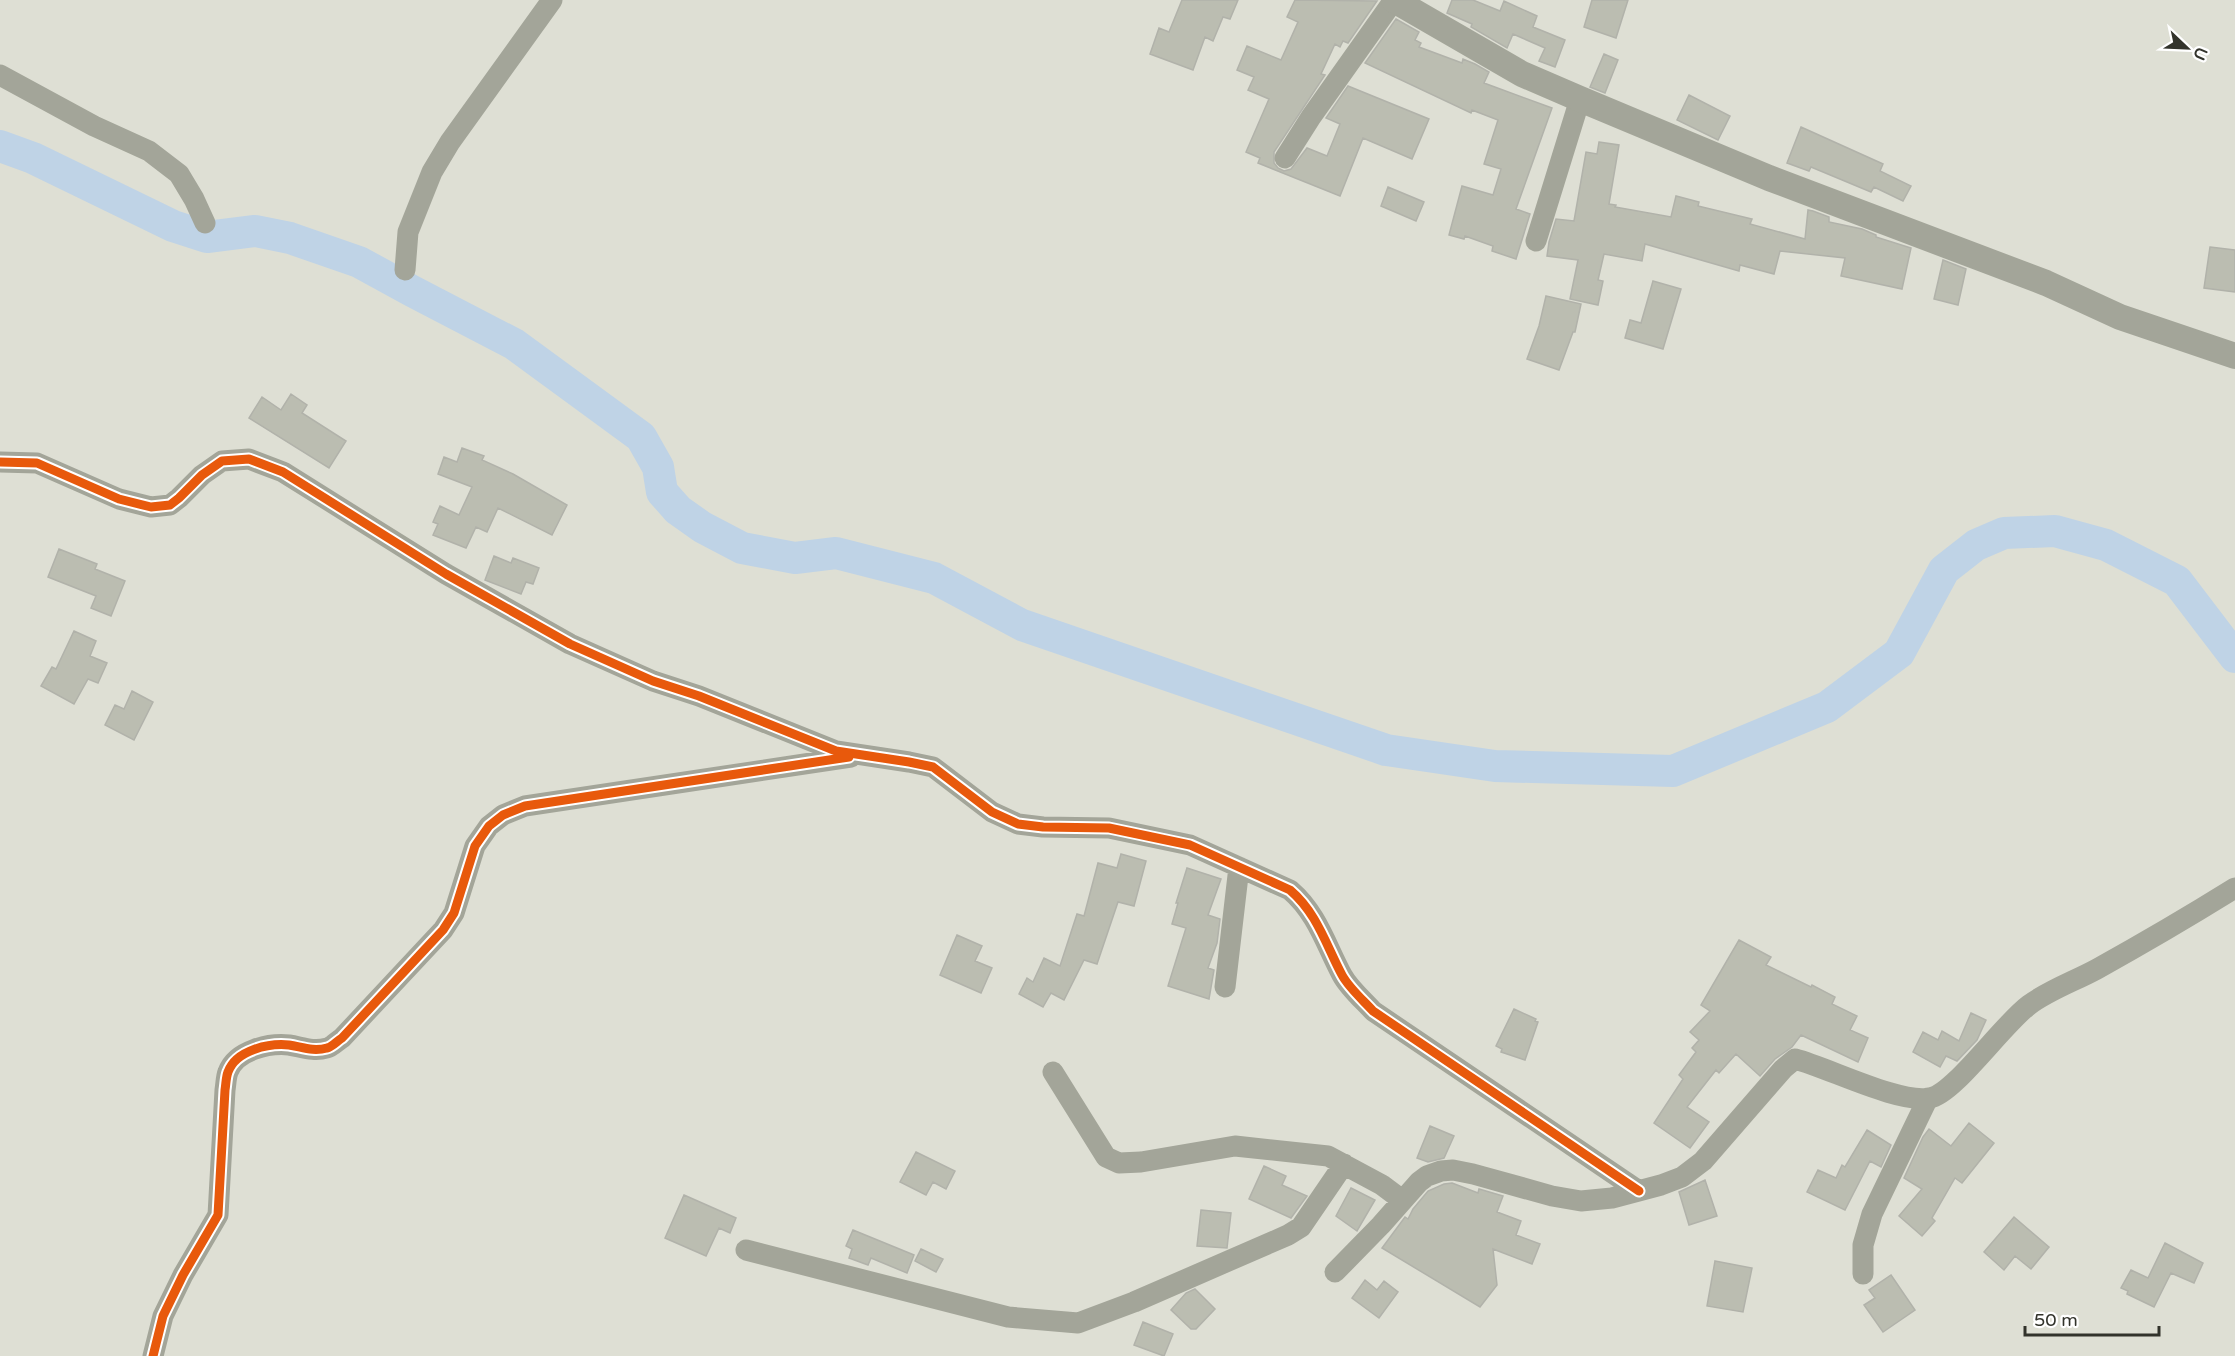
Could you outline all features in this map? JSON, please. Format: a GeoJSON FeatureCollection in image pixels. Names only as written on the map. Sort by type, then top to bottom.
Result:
{"type":"FeatureCollection","features":[{"type":"Feature","properties":{"kind":"street"},"geometry":{"type":"LineString","coordinates":[[405,270],[408,232],[432,172],[450,142],[552,0]]}},
{"type":"Feature","properties":{"kind":"street"},"geometry":{"type":"LineString","coordinates":[[1285,158],[1311,117],[1394,0],[1521,74],[1580,99],[1769,178],[2046,283],[2120,317],[2235,356]]}},
{"type":"Feature","properties":{"kind":"street"},"geometry":{"type":"LineString","coordinates":[[0,75],[94,126],[149,152],[179,174],[205,223]]}},
{"type":"Feature","properties":{"kind":"street"},"geometry":{"type":"LineString","coordinates":[[1536,241],[1580,99]]}},
{"type":"Feature","properties":{"kind":"street"},"geometry":{"type":"LineString","coordinates":[[0,462],[37,463],[119,499],[151,507],[170,505],[202,474],[222,461],[249,459],[283,472],[446,573],[570,644],[653,681],[699,696],[836,751],[933,767],[992,812],[1018,824],[1043,827],[1109,828],[1190,845],[1290,890],[1315,918],[1343,978],[1373,1011],[1639,1191]]}},
{"type":"Feature","properties":{"kind":"street"},"geometry":{"type":"LineString","coordinates":[[153,1356],[163,1316],[183,1275],[218,1215],[228,1070],[237,1059],[270,1044],[311,1050],[328,1048],[342,1038],[443,930],[454,913],[476,846],[489,826],[503,815],[525,806],[864,755]]}},
{"type":"Feature","properties":{"kind":"street"},"geometry":{"type":"LineString","coordinates":[[1225,987],[1239,867]]}},
{"type":"Feature","properties":{"kind":"street"},"geometry":{"type":"LineString","coordinates":[[1335,1272],[1419,1182],[1441,1171],[1453,1170],[1552,1196],[1581,1201],[1612,1198],[1682,1177],[1702,1161],[1783,1069],[1795,1059],[1862,1084],[1915,1099],[1928,1098],[1949,1089],[2004,1027],[2030,1005],[2129,952],[2235,888]]}},
{"type":"Feature","properties":{"kind":"street"},"geometry":{"type":"LineString","coordinates":[[1053,1072],[1106,1157],[1119,1163],[1141,1162],[1234,1146],[1328,1156],[1382,1185],[1402,1200]]}},
{"type":"Feature","properties":{"kind":"street"},"geometry":{"type":"LineString","coordinates":[[1863,1274],[1863,1245],[1872,1214],[1928,1098]]}},
{"type":"Feature","properties":{"kind":"street"},"geometry":{"type":"LineString","coordinates":[[746,1250],[1008,1317],[1078,1323],[1152,1294],[1288,1235],[1301,1227],[1344,1164]]}},
{"type":"Feature","properties":{"kind":"building"},"geometry":{"type":"Polygon","coordinates":[[[1182,0],[1238,0],[1230,19],[1223,17],[1213,41],[1205,37],[1193,70],[1150,54],[1159,28],[1169,32],[1182,0]]]}},
{"type":"Feature","properties":{"kind":"building"},"geometry":{"type":"Polygon","coordinates":[[[1295,0],[1377,1],[1348,43],[1343,41],[1340,47],[1335,44],[1321,74],[1325,75],[1274,152],[1274,163],[1278,168],[1284,171],[1291,169],[1307,148],[1327,156],[1340,124],[1326,118],[1348,86],[1429,119],[1412,159],[1363,138],[1340,196],[1258,163],[1260,158],[1246,152],[1269,99],[1248,90],[1254,77],[1237,70],[1247,46],[1281,60],[1298,22],[1287,17],[1295,0]]]}},
{"type":"Feature","properties":{"kind":"building"},"geometry":{"type":"Polygon","coordinates":[[[1452,0],[1473,0],[1500,11],[1504,1],[1537,16],[1533,27],[1565,40],[1555,67],[1539,61],[1545,48],[1513,34],[1507,48],[1471,27],[1472,24],[1447,13],[1452,0]]]}},
{"type":"Feature","properties":{"kind":"building"},"geometry":{"type":"Polygon","coordinates":[[[1592,0],[1628,0],[1616,38],[1584,27],[1592,0]]]}},
{"type":"Feature","properties":{"kind":"building"},"geometry":{"type":"Polygon","coordinates":[[[1396,19],[1419,32],[1415,40],[1421,43],[1419,47],[1462,63],[1463,59],[1475,64],[1489,72],[1484,83],[1552,108],[1516,209],[1530,214],[1516,259],[1492,251],[1493,246],[1465,236],[1464,239],[1449,235],[1462,186],[1493,195],[1501,169],[1484,164],[1498,120],[1472,110],[1471,113],[1365,63],[1396,19]]]}},
{"type":"Feature","properties":{"kind":"building"},"geometry":{"type":"Polygon","coordinates":[[[1604,54],[1618,60],[1605,93],[1590,87],[1604,54]]]}},
{"type":"Feature","properties":{"kind":"building"},"geometry":{"type":"Polygon","coordinates":[[[1689,95],[1730,116],[1718,140],[1677,120],[1689,95]]]}},
{"type":"Feature","properties":{"kind":"building"},"geometry":{"type":"Polygon","coordinates":[[[1801,127],[1883,164],[1880,171],[1911,186],[1903,201],[1874,187],[1871,192],[1811,167],[1809,171],[1787,163],[1801,127]]]}},
{"type":"Feature","properties":{"kind":"building"},"geometry":{"type":"Polygon","coordinates":[[[1599,142],[1619,145],[1609,204],[1616,205],[1615,207],[1671,217],[1676,196],[1699,202],[1698,206],[1752,219],[1750,224],[1805,239],[1808,210],[1813,211],[1829,217],[1829,222],[1862,229],[1876,237],[1911,248],[1902,289],[1841,276],[1845,258],[1780,251],[1774,274],[1740,265],[1739,271],[1645,244],[1642,261],[1604,254],[1598,280],[1603,281],[1598,305],[1570,299],[1578,260],[1547,256],[1549,242],[1556,219],[1574,221],[1586,152],[1597,154],[1599,142]]]}},
{"type":"Feature","properties":{"kind":"building"},"geometry":{"type":"Polygon","coordinates":[[[1388,187],[1424,202],[1416,221],[1381,206],[1388,187]]]}},
{"type":"Feature","properties":{"kind":"building"},"geometry":{"type":"Polygon","coordinates":[[[2210,247],[2235,250],[2235,292],[2204,288],[2210,247]]]}},
{"type":"Feature","properties":{"kind":"building"},"geometry":{"type":"Polygon","coordinates":[[[1943,260],[1966,269],[1958,305],[1934,299],[1943,260]]]}},
{"type":"Feature","properties":{"kind":"building"},"geometry":{"type":"Polygon","coordinates":[[[1653,281],[1681,289],[1663,349],[1625,338],[1630,320],[1641,323],[1653,281]]]}},
{"type":"Feature","properties":{"kind":"building"},"geometry":{"type":"Polygon","coordinates":[[[1546,296],[1581,304],[1575,332],[1573,332],[1559,370],[1527,359],[1539,326],[1546,296]]]}},
{"type":"Feature","properties":{"kind":"building"},"geometry":{"type":"Polygon","coordinates":[[[291,394],[307,405],[302,413],[346,441],[329,468],[249,418],[262,397],[281,410],[291,394]]]}},
{"type":"Feature","properties":{"kind":"building"},"geometry":{"type":"Polygon","coordinates":[[[462,448],[484,456],[482,460],[513,474],[567,505],[552,535],[498,508],[487,532],[476,527],[466,548],[433,535],[438,524],[433,522],[440,506],[459,515],[472,487],[438,474],[444,457],[457,462],[462,448]]]}},
{"type":"Feature","properties":{"kind":"building"},"geometry":{"type":"Polygon","coordinates":[[[59,549],[97,564],[95,569],[125,581],[111,616],[91,608],[96,596],[48,577],[59,549]]]}},
{"type":"Feature","properties":{"kind":"building"},"geometry":{"type":"Polygon","coordinates":[[[494,556],[511,563],[513,558],[539,568],[533,584],[526,582],[521,594],[485,580],[494,556]]]}},
{"type":"Feature","properties":{"kind":"building"},"geometry":{"type":"Polygon","coordinates":[[[74,631],[96,641],[90,656],[107,663],[98,683],[88,679],[74,704],[41,686],[52,667],[56,669],[74,631]]]}},
{"type":"Feature","properties":{"kind":"building"},"geometry":{"type":"Polygon","coordinates":[[[132,691],[153,702],[134,740],[105,725],[115,705],[124,709],[132,691]]]}},
{"type":"Feature","properties":{"kind":"building"},"geometry":{"type":"Polygon","coordinates":[[[1121,854],[1146,861],[1134,906],[1118,902],[1097,964],[1084,960],[1064,1000],[1051,993],[1043,1007],[1019,994],[1027,978],[1033,982],[1044,958],[1060,966],[1077,914],[1084,916],[1098,863],[1117,868],[1121,854]]]}},
{"type":"Feature","properties":{"kind":"building"},"geometry":{"type":"Polygon","coordinates":[[[1187,868],[1221,879],[1208,915],[1220,919],[1217,943],[1208,968],[1214,970],[1209,999],[1168,986],[1186,928],[1172,924],[1187,868]]]}},
{"type":"Feature","properties":{"kind":"building"},"geometry":{"type":"Polygon","coordinates":[[[957,935],[982,946],[975,961],[992,968],[981,993],[940,975],[957,935]]]}},
{"type":"Feature","properties":{"kind":"building"},"geometry":{"type":"Polygon","coordinates":[[[1739,940],[1771,957],[1766,965],[1835,997],[1832,1004],[1857,1016],[1850,1030],[1868,1038],[1858,1062],[1801,1035],[1792,1047],[1775,1059],[1760,1076],[1736,1054],[1719,1073],[1716,1070],[1687,1107],[1709,1122],[1690,1148],[1654,1123],[1683,1079],[1679,1075],[1696,1052],[1692,1048],[1699,1040],[1690,1032],[1710,1011],[1701,1005],[1739,940]]]}},
{"type":"Feature","properties":{"kind":"building"},"geometry":{"type":"Polygon","coordinates":[[[1514,1009],[1538,1022],[1525,1060],[1501,1052],[1502,1049],[1496,1046],[1514,1009]]]}},
{"type":"Feature","properties":{"kind":"building"},"geometry":{"type":"Polygon","coordinates":[[[1971,1013],[1986,1020],[1977,1040],[1957,1061],[1946,1056],[1940,1067],[1913,1052],[1923,1032],[1938,1040],[1942,1031],[1959,1041],[1971,1013]]]}},
{"type":"Feature","properties":{"kind":"building"},"geometry":{"type":"Polygon","coordinates":[[[1969,1123],[1994,1143],[1962,1183],[1955,1178],[1932,1218],[1935,1221],[1922,1236],[1899,1216],[1922,1189],[1904,1178],[1929,1129],[1951,1146],[1969,1123]]]}},
{"type":"Feature","properties":{"kind":"building"},"geometry":{"type":"Polygon","coordinates":[[[1430,1126],[1454,1136],[1444,1158],[1428,1162],[1417,1158],[1430,1126]]]}},
{"type":"Feature","properties":{"kind":"building"},"geometry":{"type":"Polygon","coordinates":[[[1867,1130],[1891,1145],[1881,1167],[1870,1161],[1845,1210],[1807,1192],[1818,1170],[1836,1178],[1842,1165],[1845,1167],[1867,1130]]]}},
{"type":"Feature","properties":{"kind":"building"},"geometry":{"type":"Polygon","coordinates":[[[916,1152],[955,1171],[946,1189],[933,1182],[926,1195],[900,1182],[916,1152]]]}},
{"type":"Feature","properties":{"kind":"building"},"geometry":{"type":"Polygon","coordinates":[[[1264,1166],[1286,1176],[1282,1185],[1307,1196],[1291,1218],[1249,1199],[1264,1166]]]}},
{"type":"Feature","properties":{"kind":"building"},"geometry":{"type":"Polygon","coordinates":[[[1705,1180],[1717,1216],[1689,1225],[1679,1192],[1705,1180]]]}},
{"type":"Feature","properties":{"kind":"building"},"geometry":{"type":"Polygon","coordinates":[[[1452,1183],[1478,1193],[1479,1189],[1503,1196],[1497,1212],[1521,1221],[1516,1235],[1540,1244],[1532,1264],[1493,1249],[1497,1285],[1480,1307],[1382,1248],[1405,1217],[1408,1219],[1428,1191],[1452,1183]]]}},
{"type":"Feature","properties":{"kind":"building"},"geometry":{"type":"Polygon","coordinates":[[[1351,1188],[1375,1200],[1357,1231],[1336,1216],[1351,1188]]]}},
{"type":"Feature","properties":{"kind":"building"},"geometry":{"type":"Polygon","coordinates":[[[684,1195],[736,1218],[730,1233],[719,1228],[706,1256],[665,1238],[684,1195]]]}},
{"type":"Feature","properties":{"kind":"building"},"geometry":{"type":"Polygon","coordinates":[[[1201,1210],[1231,1213],[1227,1248],[1197,1246],[1201,1210]]]}},
{"type":"Feature","properties":{"kind":"building"},"geometry":{"type":"Polygon","coordinates":[[[2014,1217],[2049,1247],[2031,1269],[2015,1256],[2004,1270],[1984,1252],[2014,1217]]]}},
{"type":"Feature","properties":{"kind":"building"},"geometry":{"type":"Polygon","coordinates":[[[853,1230],[914,1255],[907,1273],[871,1258],[868,1265],[849,1258],[852,1249],[846,1246],[853,1230]]]}},
{"type":"Feature","properties":{"kind":"building"},"geometry":{"type":"Polygon","coordinates":[[[2165,1243],[2203,1263],[2194,1283],[2171,1273],[2154,1307],[2127,1294],[2128,1291],[2121,1288],[2131,1270],[2148,1278],[2165,1243]]]}},
{"type":"Feature","properties":{"kind":"building"},"geometry":{"type":"Polygon","coordinates":[[[921,1249],[943,1259],[936,1272],[915,1261],[921,1249]]]}},
{"type":"Feature","properties":{"kind":"building"},"geometry":{"type":"Polygon","coordinates":[[[1715,1261],[1752,1268],[1743,1312],[1707,1306],[1715,1261]]]}},
{"type":"Feature","properties":{"kind":"building"},"geometry":{"type":"Polygon","coordinates":[[[1891,1275],[1915,1310],[1883,1332],[1864,1305],[1875,1298],[1869,1290],[1891,1275]]]}},
{"type":"Feature","properties":{"kind":"building"},"geometry":{"type":"Polygon","coordinates":[[[1365,1280],[1377,1290],[1384,1281],[1398,1292],[1379,1318],[1352,1298],[1365,1280]]]}},
{"type":"Feature","properties":{"kind":"building"},"geometry":{"type":"Polygon","coordinates":[[[1195,1289],[1215,1309],[1196,1329],[1191,1329],[1171,1310],[1186,1293],[1195,1289]]]}},
{"type":"Feature","properties":{"kind":"building"},"geometry":{"type":"Polygon","coordinates":[[[1143,1322],[1173,1334],[1164,1356],[1134,1345],[1143,1322]]]}},
{"type":"Feature","properties":{"kind":"waterway"},"geometry":{"type":"LineString","coordinates":[[0,146],[33,158],[173,226],[207,237],[255,231],[290,238],[359,262],[514,344],[641,437],[658,467],[662,492],[678,510],[702,527],[742,548],[795,558],[836,553],[934,578],[1022,625],[1386,750],[1495,766],[1673,771],[1827,707],[1899,653],[1944,570],[1976,545],[2004,533],[2055,531],[2106,545],[2177,581],[2235,657]]}},
{"type":"Feature","properties":{"kind":"cycle path"},"geometry":{"type":"LineString","coordinates":[[0,462],[37,463],[119,499],[151,507],[170,505],[202,475],[222,461],[249,459],[283,472],[446,574],[570,644],[653,681],[699,696],[836,751],[933,767],[992,812],[1018,824],[1043,827],[1109,828],[1190,845],[1290,890],[1314,919],[1345,980],[1373,1011],[1639,1191]]}},
{"type":"Feature","properties":{"kind":"cycle path"},"geometry":{"type":"LineString","coordinates":[[153,1356],[163,1316],[183,1275],[218,1215],[225,1090],[227,1074],[232,1064],[246,1053],[263,1047],[289,1045],[322,1049],[342,1038],[443,930],[454,913],[475,846],[489,826],[503,815],[525,806],[849,757]]}}]}
